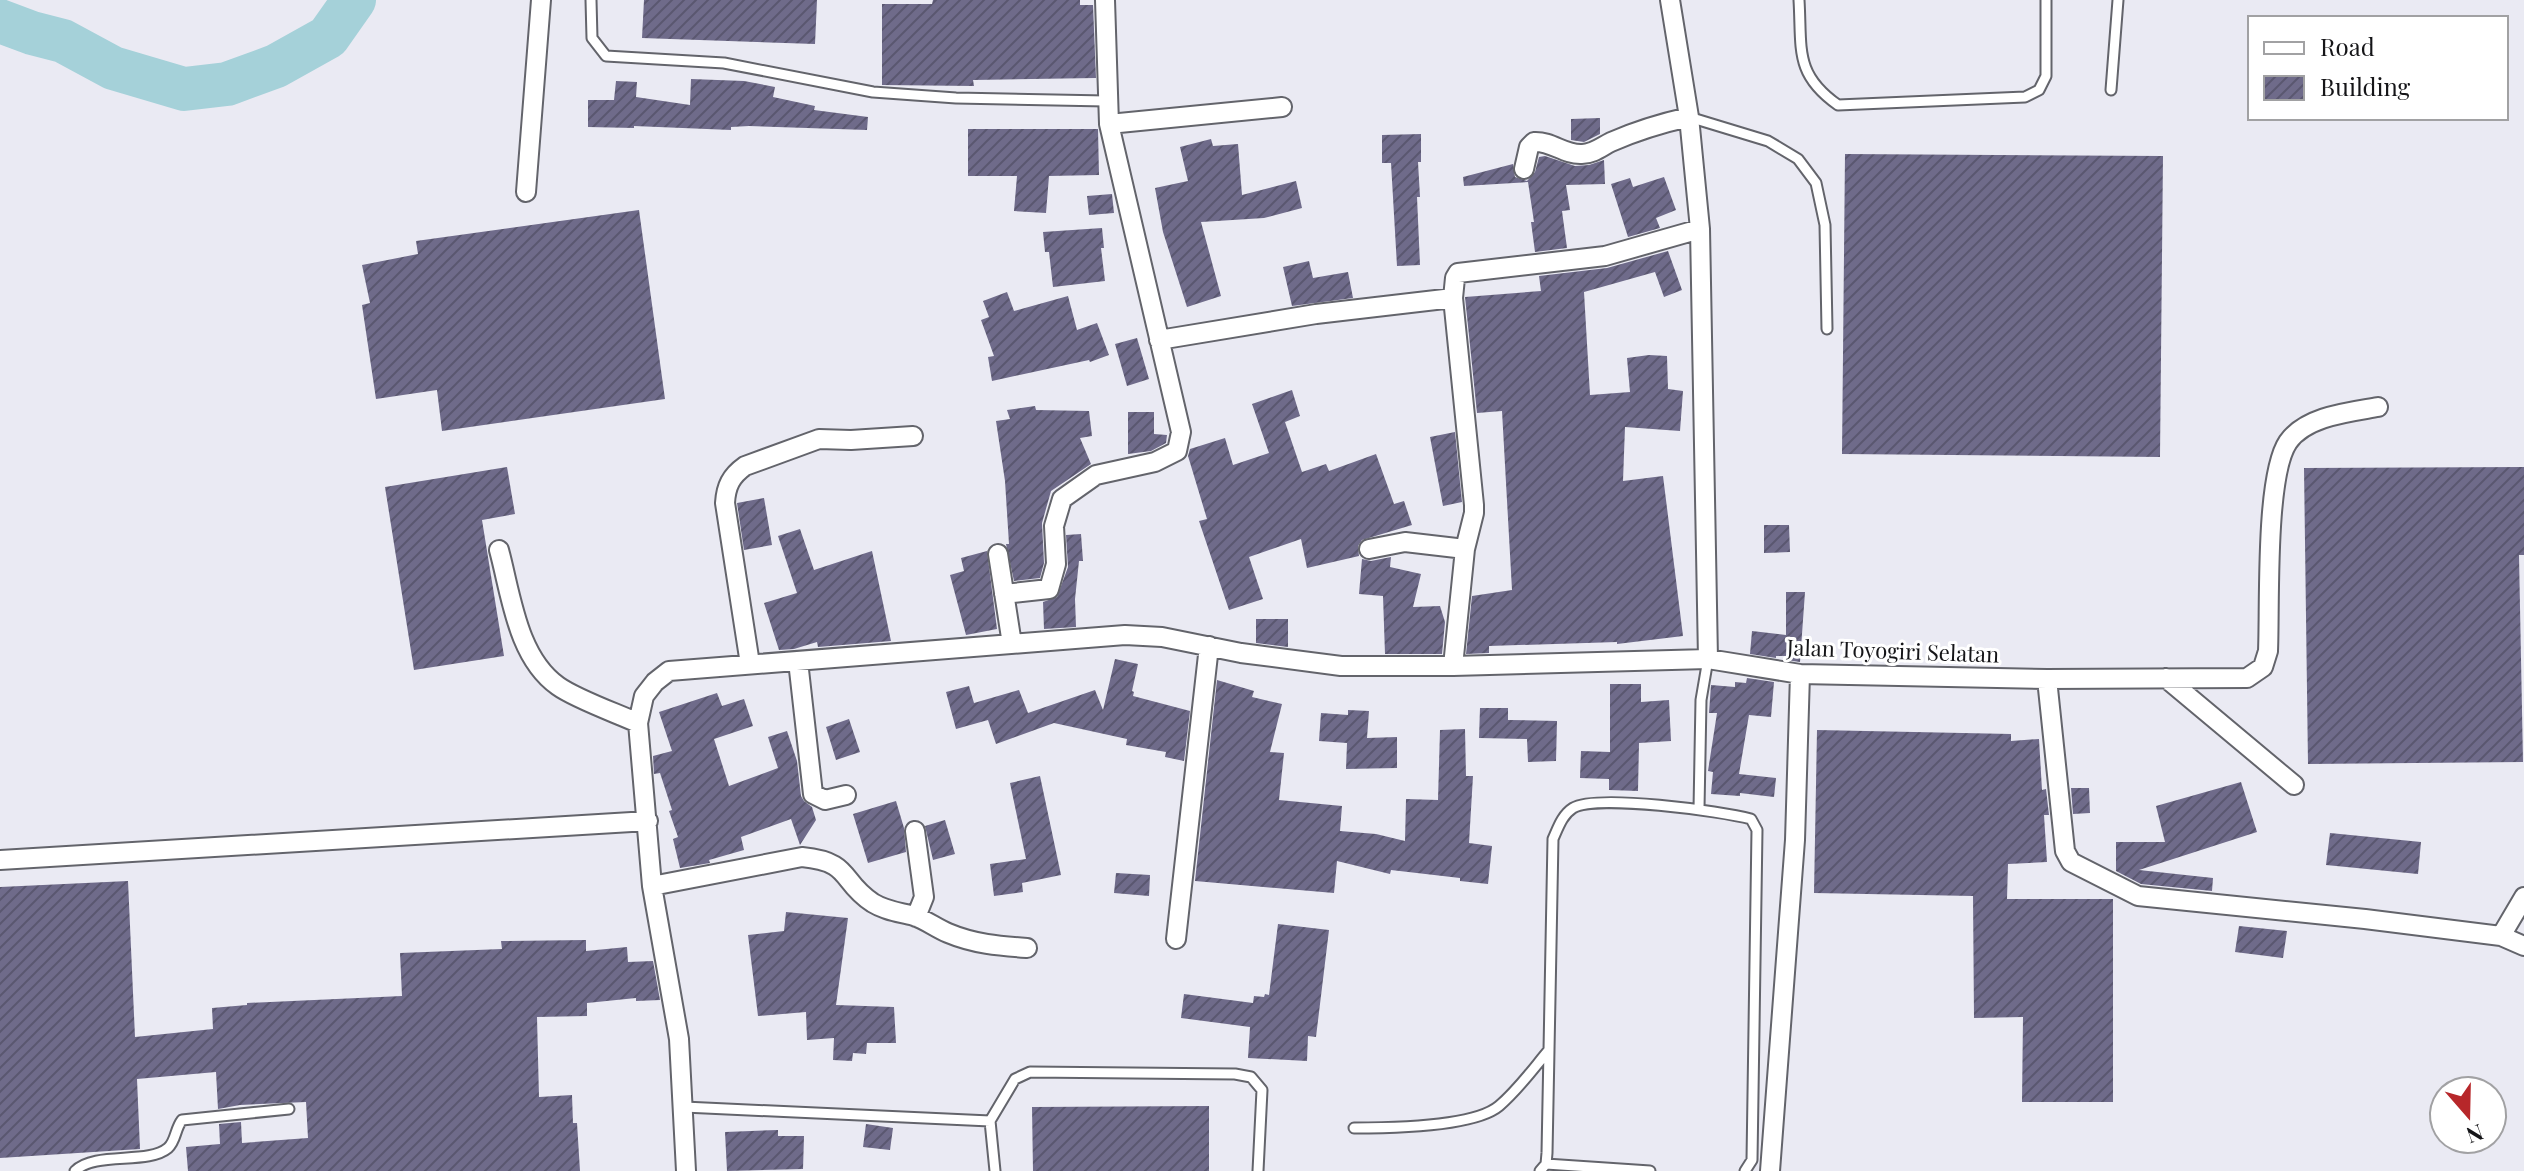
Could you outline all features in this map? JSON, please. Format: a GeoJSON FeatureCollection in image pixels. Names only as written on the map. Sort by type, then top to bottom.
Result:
{"type":"FeatureCollection","features":[{"type":"Feature","properties":{"kind":"street"},"geometry":{"type":"LineString","coordinates":[[526,192],[541,0]]}},
{"type":"Feature","properties":{"kind":"street"},"geometry":{"type":"LineString","coordinates":[[1004,594],[1049,589],[1056,564],[1054,526],[1062,499],[1070,491],[1096,475],[1155,462],[1177,451],[1181,432],[1109,124],[1105,0]]}},
{"type":"Feature","properties":{"kind":"street"},"geometry":{"type":"LineString","coordinates":[[1670,0],[1689,117],[1700,229],[1708,659]]}},
{"type":"Feature","properties":{"kind":"street"},"geometry":{"type":"LineString","coordinates":[[1109,124],[1282,107]]}},
{"type":"Feature","properties":{"kind":"street"},"geometry":{"type":"LineString","coordinates":[[1524,169],[1529,147],[1534,142],[1555,145],[1578,155],[1591,153],[1663,123],[1689,117]]}},
{"type":"Feature","properties":{"kind":"street"},"geometry":{"type":"LineString","coordinates":[[1453,666],[1465,549],[1474,505],[1453,298],[1455,278],[1462,272],[1605,256],[1700,229]]}},
{"type":"Feature","properties":{"kind":"street"},"geometry":{"type":"LineString","coordinates":[[1159,340],[1316,314],[1453,298]]}},
{"type":"Feature","properties":{"kind":"street","name":"Jalan Toyogiri Selatan"},"geometry":{"type":"LineString","coordinates":[[638,723],[644,696],[669,671],[1125,635],[1162,637],[1341,666],[1708,659],[1800,674],[2047,679],[2247,678],[2263,667],[2268,651],[2274,483],[2288,442],[2327,416],[2378,407]]}},
{"type":"Feature","properties":{"kind":"street"},"geometry":{"type":"LineString","coordinates":[[750,664],[725,503],[728,484],[735,474],[755,462],[819,439],[913,436]]}},
{"type":"Feature","properties":{"kind":"street"},"geometry":{"type":"LineString","coordinates":[[1369,549],[1405,542],[1465,549]]}},
{"type":"Feature","properties":{"kind":"street"},"geometry":{"type":"LineString","coordinates":[[499,550],[522,637],[537,664],[557,686],[638,723],[652,886],[679,1039],[686,1171]]}},
{"type":"Feature","properties":{"kind":"street"},"geometry":{"type":"LineString","coordinates":[[998,554],[1012,644]]}},
{"type":"Feature","properties":{"kind":"street"},"geometry":{"type":"LineString","coordinates":[[1176,939],[1209,646]]}},
{"type":"Feature","properties":{"kind":"street"},"geometry":{"type":"LineString","coordinates":[[798,661],[813,794],[825,800],[846,795]]}},
{"type":"Feature","properties":{"kind":"street"},"geometry":{"type":"LineString","coordinates":[[1770,1171],[1794,855],[1800,674]]}},
{"type":"Feature","properties":{"kind":"street"},"geometry":{"type":"LineString","coordinates":[[2166,678],[2294,785]]}},
{"type":"Feature","properties":{"kind":"street"},"geometry":{"type":"LineString","coordinates":[[2047,679],[2065,851],[2071,862],[2138,896],[2501,936],[2524,946]]}},
{"type":"Feature","properties":{"kind":"street"},"geometry":{"type":"LineString","coordinates":[[0,860],[648,821]]}},
{"type":"Feature","properties":{"kind":"street"},"geometry":{"type":"LineString","coordinates":[[915,831],[924,897],[916,917]]}},
{"type":"Feature","properties":{"kind":"street"},"geometry":{"type":"LineString","coordinates":[[652,886],[802,857],[823,859],[837,865],[869,901],[887,910],[916,917],[983,945],[1027,948]]}},
{"type":"Feature","properties":{"kind":"street"},"geometry":{"type":"LineString","coordinates":[[2501,936],[2524,897]]}},
{"type":"Feature","properties":{"kind":"lane"},"geometry":{"type":"LineString","coordinates":[[591,0],[592,38],[606,56],[724,63],[873,92],[956,98],[1106,101]]}},
{"type":"Feature","properties":{"kind":"lane"},"geometry":{"type":"LineString","coordinates":[[1799,0],[1804,69],[1818,91],[1838,105],[2025,97],[2039,90],[2046,76],[2046,0]]}},
{"type":"Feature","properties":{"kind":"lane"},"geometry":{"type":"LineString","coordinates":[[2111,90],[2118,0]]}},
{"type":"Feature","properties":{"kind":"lane"},"geometry":{"type":"LineString","coordinates":[[1689,117],[1768,141],[1798,159],[1816,183],[1825,225],[1827,329]]}},
{"type":"Feature","properties":{"kind":"lane"},"geometry":{"type":"LineString","coordinates":[[1699,809],[1701,700],[1708,659]]}},
{"type":"Feature","properties":{"kind":"lane"},"geometry":{"type":"LineString","coordinates":[[1650,1171],[1543,1167],[1549,1050],[1553,839],[1564,815],[1574,807],[1592,802],[1699,809],[1751,819],[1757,830],[1752,1160],[1745,1171]]}},
{"type":"Feature","properties":{"kind":"lane"},"geometry":{"type":"LineString","coordinates":[[1354,1128],[1391,1128],[1474,1118],[1497,1108],[1549,1050]]}},
{"type":"Feature","properties":{"kind":"lane"},"geometry":{"type":"LineString","coordinates":[[995,1171],[990,1121],[1015,1079],[1030,1072],[1235,1074],[1251,1077],[1262,1090],[1258,1171]]}},
{"type":"Feature","properties":{"kind":"lane"},"geometry":{"type":"LineString","coordinates":[[684,1107],[990,1121]]}},
{"type":"Feature","properties":{"kind":"lane"},"geometry":{"type":"LineString","coordinates":[[75,1171],[93,1162],[162,1153],[173,1143],[182,1120],[289,1109]]}},
{"type":"Feature","properties":{"kind":"building"},"geometry":{"type":"Polygon","coordinates":[[[644,0],[817,0],[815,44],[642,38],[644,0]]]}},
{"type":"Feature","properties":{"kind":"building"},"geometry":{"type":"Polygon","coordinates":[[[933,0],[1080,0],[1080,5],[1093,5],[1096,78],[973,80],[974,86],[882,85],[882,4],[932,4],[933,0]]]}},
{"type":"Feature","properties":{"kind":"building"},"geometry":{"type":"Polygon","coordinates":[[[691,79],[744,81],[775,87],[773,97],[815,106],[814,110],[868,117],[867,130],[749,126],[731,127],[731,130],[588,127],[588,100],[614,100],[616,81],[637,82],[636,97],[690,105],[691,79]]]}},
{"type":"Feature","properties":{"kind":"building"},"geometry":{"type":"Polygon","coordinates":[[[1600,118],[1600,134],[1584,142],[1571,140],[1571,119],[1600,118]]]}},
{"type":"Feature","properties":{"kind":"building"},"geometry":{"type":"Polygon","coordinates":[[[968,129],[1098,129],[1099,175],[1049,176],[1046,213],[1014,211],[1017,176],[968,176],[968,129]]]}},
{"type":"Feature","properties":{"kind":"building"},"geometry":{"type":"Polygon","coordinates":[[[1421,134],[1421,162],[1418,162],[1420,197],[1417,197],[1420,265],[1397,266],[1391,163],[1382,163],[1382,135],[1421,134]]]}},
{"type":"Feature","properties":{"kind":"building"},"geometry":{"type":"Polygon","coordinates":[[[1211,139],[1213,146],[1238,144],[1242,195],[1296,181],[1302,208],[1264,218],[1201,222],[1221,296],[1187,307],[1163,232],[1155,188],[1188,181],[1180,147],[1211,139]]]}},
{"type":"Feature","properties":{"kind":"building"},"geometry":{"type":"Polygon","coordinates":[[[1845,154],[2163,156],[2160,457],[1842,454],[1845,154]]]}},
{"type":"Feature","properties":{"kind":"building"},"geometry":{"type":"Polygon","coordinates":[[[1545,156],[1575,166],[1604,160],[1605,184],[1566,185],[1570,210],[1562,211],[1567,248],[1535,252],[1528,182],[1464,186],[1463,177],[1513,164],[1515,177],[1527,181],[1535,172],[1539,157],[1545,156]]]}},
{"type":"Feature","properties":{"kind":"building"},"geometry":{"type":"Polygon","coordinates":[[[1664,177],[1676,210],[1656,218],[1660,228],[1628,237],[1611,184],[1630,178],[1633,187],[1664,177]]]}},
{"type":"Feature","properties":{"kind":"building"},"geometry":{"type":"Polygon","coordinates":[[[1112,194],[1114,213],[1089,215],[1087,196],[1112,194]]]}},
{"type":"Feature","properties":{"kind":"building"},"geometry":{"type":"Polygon","coordinates":[[[639,210],[665,399],[442,431],[437,390],[376,399],[362,305],[370,303],[362,265],[418,254],[416,241],[639,210]]]}},
{"type":"Feature","properties":{"kind":"building"},"geometry":{"type":"Polygon","coordinates":[[[1102,228],[1105,281],[1053,287],[1043,232],[1102,228]]]}},
{"type":"Feature","properties":{"kind":"building"},"geometry":{"type":"Polygon","coordinates":[[[1668,251],[1682,290],[1664,297],[1655,272],[1584,292],[1590,395],[1630,392],[1627,358],[1649,355],[1667,356],[1668,389],[1683,391],[1680,431],[1625,427],[1623,481],[1663,476],[1683,636],[1617,644],[1489,646],[1489,653],[1466,654],[1472,596],[1512,590],[1502,411],[1477,413],[1465,297],[1541,291],[1539,276],[1607,268],[1668,251]]]}},
{"type":"Feature","properties":{"kind":"building"},"geometry":{"type":"Polygon","coordinates":[[[1309,261],[1313,278],[1348,272],[1353,298],[1292,306],[1283,267],[1309,261]]]}},
{"type":"Feature","properties":{"kind":"building"},"geometry":{"type":"Polygon","coordinates":[[[1007,292],[1014,311],[1068,296],[1077,330],[1097,323],[1109,355],[1090,362],[992,381],[988,357],[994,356],[981,320],[989,317],[983,301],[1007,292]]]}},
{"type":"Feature","properties":{"kind":"building"},"geometry":{"type":"Polygon","coordinates":[[[1137,338],[1149,379],[1127,386],[1115,344],[1137,338]]]}},
{"type":"Feature","properties":{"kind":"building"},"geometry":{"type":"Polygon","coordinates":[[[1292,390],[1300,416],[1285,422],[1302,472],[1326,464],[1329,471],[1376,454],[1394,504],[1404,501],[1412,525],[1362,540],[1358,546],[1359,556],[1307,568],[1301,539],[1249,557],[1263,599],[1229,610],[1199,521],[1207,519],[1188,456],[1190,449],[1225,438],[1233,465],[1269,453],[1252,404],[1292,390]]]}},
{"type":"Feature","properties":{"kind":"building"},"geometry":{"type":"Polygon","coordinates":[[[1035,406],[1036,410],[1089,411],[1092,436],[1080,438],[1091,464],[1051,491],[1042,523],[1044,563],[1040,578],[1014,581],[1006,544],[1009,544],[1005,481],[996,421],[1010,419],[1007,410],[1035,406]]]}},
{"type":"Feature","properties":{"kind":"building"},"geometry":{"type":"Polygon","coordinates":[[[1128,412],[1154,412],[1154,434],[1167,435],[1166,443],[1151,451],[1128,454],[1128,412]]]}},
{"type":"Feature","properties":{"kind":"building"},"geometry":{"type":"Polygon","coordinates":[[[1455,432],[1462,502],[1443,506],[1430,437],[1455,432]]]}},
{"type":"Feature","properties":{"kind":"building"},"geometry":{"type":"Polygon","coordinates":[[[507,467],[515,514],[482,520],[504,656],[414,670],[385,487],[507,467]]]}},
{"type":"Feature","properties":{"kind":"building"},"geometry":{"type":"Polygon","coordinates":[[[2524,467],[2524,555],[2519,555],[2523,762],[2308,764],[2304,468],[2524,467]]]}},
{"type":"Feature","properties":{"kind":"building"},"geometry":{"type":"Polygon","coordinates":[[[764,498],[772,545],[744,550],[737,503],[764,498]]]}},
{"type":"Feature","properties":{"kind":"building"},"geometry":{"type":"Polygon","coordinates":[[[1764,525],[1789,525],[1790,552],[1764,553],[1764,525]]]}},
{"type":"Feature","properties":{"kind":"building"},"geometry":{"type":"Polygon","coordinates":[[[800,529],[814,570],[872,551],[891,641],[818,647],[817,642],[779,650],[764,603],[797,593],[778,536],[800,529]]]}},
{"type":"Feature","properties":{"kind":"building"},"geometry":{"type":"Polygon","coordinates":[[[1081,534],[1083,561],[1079,561],[1076,627],[1044,629],[1043,602],[1057,597],[1068,567],[1066,535],[1081,534]]]}},
{"type":"Feature","properties":{"kind":"building"},"geometry":{"type":"Polygon","coordinates":[[[987,551],[997,629],[966,635],[950,575],[964,571],[961,558],[987,551]]]}},
{"type":"Feature","properties":{"kind":"building"},"geometry":{"type":"Polygon","coordinates":[[[1391,557],[1390,567],[1421,574],[1413,607],[1440,606],[1445,622],[1442,654],[1385,654],[1383,596],[1359,594],[1362,559],[1371,561],[1391,557]]]}},
{"type":"Feature","properties":{"kind":"building"},"geometry":{"type":"Polygon","coordinates":[[[1786,592],[1805,592],[1800,662],[1786,660],[1786,656],[1776,658],[1750,654],[1752,631],[1786,635],[1786,592]]]}},
{"type":"Feature","properties":{"kind":"building"},"geometry":{"type":"Polygon","coordinates":[[[1256,619],[1288,619],[1288,647],[1256,643],[1256,619]]]}},
{"type":"Feature","properties":{"kind":"building"},"geometry":{"type":"Polygon","coordinates":[[[1115,659],[1138,664],[1133,696],[1190,711],[1184,761],[1165,757],[1166,752],[1126,745],[1127,739],[1054,723],[996,744],[988,720],[956,729],[946,692],[969,686],[974,703],[1019,690],[1028,713],[1095,690],[1103,710],[1115,659]]]}},
{"type":"Feature","properties":{"kind":"building"},"geometry":{"type":"Polygon","coordinates":[[[1747,678],[1774,682],[1771,717],[1749,715],[1739,774],[1776,778],[1774,797],[1711,794],[1713,772],[1708,771],[1717,713],[1709,713],[1711,685],[1735,687],[1735,682],[1746,683],[1747,678]]]}},
{"type":"Feature","properties":{"kind":"building"},"geometry":{"type":"Polygon","coordinates":[[[1217,680],[1254,691],[1252,697],[1282,704],[1270,752],[1284,753],[1279,800],[1342,806],[1340,831],[1376,834],[1405,841],[1406,799],[1438,800],[1440,730],[1465,729],[1466,776],[1473,776],[1469,843],[1492,846],[1488,884],[1391,870],[1390,874],[1337,861],[1334,893],[1195,881],[1217,680]]]}},
{"type":"Feature","properties":{"kind":"building"},"geometry":{"type":"Polygon","coordinates":[[[1610,684],[1641,684],[1641,702],[1669,700],[1671,741],[1639,743],[1638,791],[1609,790],[1609,779],[1580,778],[1581,751],[1610,752],[1610,684]]]}},
{"type":"Feature","properties":{"kind":"building"},"geometry":{"type":"Polygon","coordinates":[[[717,693],[722,706],[744,699],[753,726],[714,739],[729,786],[778,768],[768,737],[787,731],[797,761],[801,796],[812,807],[816,820],[800,845],[791,819],[741,837],[744,850],[709,860],[710,863],[680,868],[673,839],[678,837],[669,811],[672,810],[660,773],[654,774],[653,756],[672,751],[659,712],[717,693]]]}},
{"type":"Feature","properties":{"kind":"building"},"geometry":{"type":"Polygon","coordinates":[[[1480,708],[1508,708],[1508,720],[1557,721],[1556,761],[1528,762],[1527,739],[1479,738],[1480,708]]]}},
{"type":"Feature","properties":{"kind":"building"},"geometry":{"type":"Polygon","coordinates":[[[1348,710],[1369,711],[1367,738],[1397,737],[1397,768],[1346,769],[1347,743],[1319,741],[1321,713],[1348,715],[1348,710]]]}},
{"type":"Feature","properties":{"kind":"building"},"geometry":{"type":"Polygon","coordinates":[[[849,719],[860,752],[836,760],[826,727],[849,719]]]}},
{"type":"Feature","properties":{"kind":"building"},"geometry":{"type":"Polygon","coordinates":[[[1817,730],[2011,734],[2011,741],[2039,739],[2042,790],[2046,789],[2049,815],[2044,815],[2047,862],[2008,864],[2007,899],[2113,899],[2113,1102],[2022,1102],[2023,1017],[1974,1018],[1973,896],[1814,893],[1817,730]]]}},
{"type":"Feature","properties":{"kind":"building"},"geometry":{"type":"Polygon","coordinates":[[[1040,776],[1061,875],[1022,883],[1023,892],[994,896],[990,864],[1026,859],[1010,783],[1040,776]]]}},
{"type":"Feature","properties":{"kind":"building"},"geometry":{"type":"Polygon","coordinates":[[[2241,782],[2257,832],[2139,870],[2213,878],[2212,891],[2141,884],[2116,871],[2116,842],[2165,842],[2156,806],[2241,782]]]}},
{"type":"Feature","properties":{"kind":"building"},"geometry":{"type":"Polygon","coordinates":[[[2071,788],[2089,788],[2090,813],[2073,814],[2071,788]]]}},
{"type":"Feature","properties":{"kind":"building"},"geometry":{"type":"Polygon","coordinates":[[[896,801],[904,828],[906,852],[868,863],[853,814],[896,801]]]}},
{"type":"Feature","properties":{"kind":"building"},"geometry":{"type":"Polygon","coordinates":[[[945,820],[955,854],[933,860],[925,826],[945,820]]]}},
{"type":"Feature","properties":{"kind":"building"},"geometry":{"type":"Polygon","coordinates":[[[2330,833],[2421,842],[2418,874],[2326,865],[2330,833]]]}},
{"type":"Feature","properties":{"kind":"building"},"geometry":{"type":"Polygon","coordinates":[[[1116,873],[1150,875],[1149,896],[1114,893],[1116,873]]]}},
{"type":"Feature","properties":{"kind":"building"},"geometry":{"type":"Polygon","coordinates":[[[128,881],[135,1037],[213,1029],[212,1008],[247,1003],[402,996],[400,953],[502,949],[501,941],[586,940],[586,951],[627,947],[628,962],[653,961],[660,1000],[636,1001],[636,998],[587,1003],[587,1016],[537,1017],[539,1097],[572,1095],[580,1171],[188,1171],[186,1147],[220,1144],[219,1124],[241,1122],[242,1143],[308,1138],[306,1102],[218,1109],[216,1072],[137,1079],[140,1149],[0,1158],[0,887],[128,881]]]}},
{"type":"Feature","properties":{"kind":"building"},"geometry":{"type":"Polygon","coordinates":[[[786,912],[848,918],[836,1005],[894,1007],[896,1043],[867,1043],[866,1054],[853,1053],[852,1061],[833,1060],[834,1038],[807,1040],[806,1012],[758,1016],[748,935],[784,931],[786,912]]]}},
{"type":"Feature","properties":{"kind":"building"},"geometry":{"type":"Polygon","coordinates":[[[1278,924],[1329,930],[1316,1037],[1308,1036],[1307,1061],[1248,1058],[1250,1027],[1181,1018],[1184,994],[1253,1003],[1254,996],[1269,995],[1278,924]]]}},
{"type":"Feature","properties":{"kind":"building"},"geometry":{"type":"Polygon","coordinates":[[[2239,926],[2287,931],[2283,958],[2235,952],[2239,926]]]}},
{"type":"Feature","properties":{"kind":"building"},"geometry":{"type":"Polygon","coordinates":[[[1209,1106],[1209,1171],[1033,1171],[1032,1107],[1209,1106]]]}},
{"type":"Feature","properties":{"kind":"building"},"geometry":{"type":"Polygon","coordinates":[[[866,1124],[893,1128],[890,1150],[863,1147],[866,1124]]]}},
{"type":"Feature","properties":{"kind":"building"},"geometry":{"type":"Polygon","coordinates":[[[778,1130],[778,1136],[804,1136],[803,1169],[727,1171],[725,1132],[778,1130]]]}},
{"type":"Feature","properties":{"kind":"waterway"},"geometry":{"type":"LineString","coordinates":[[0,21],[63,41],[113,68],[184,89],[227,84],[276,66],[328,37],[354,0]]}}]}
